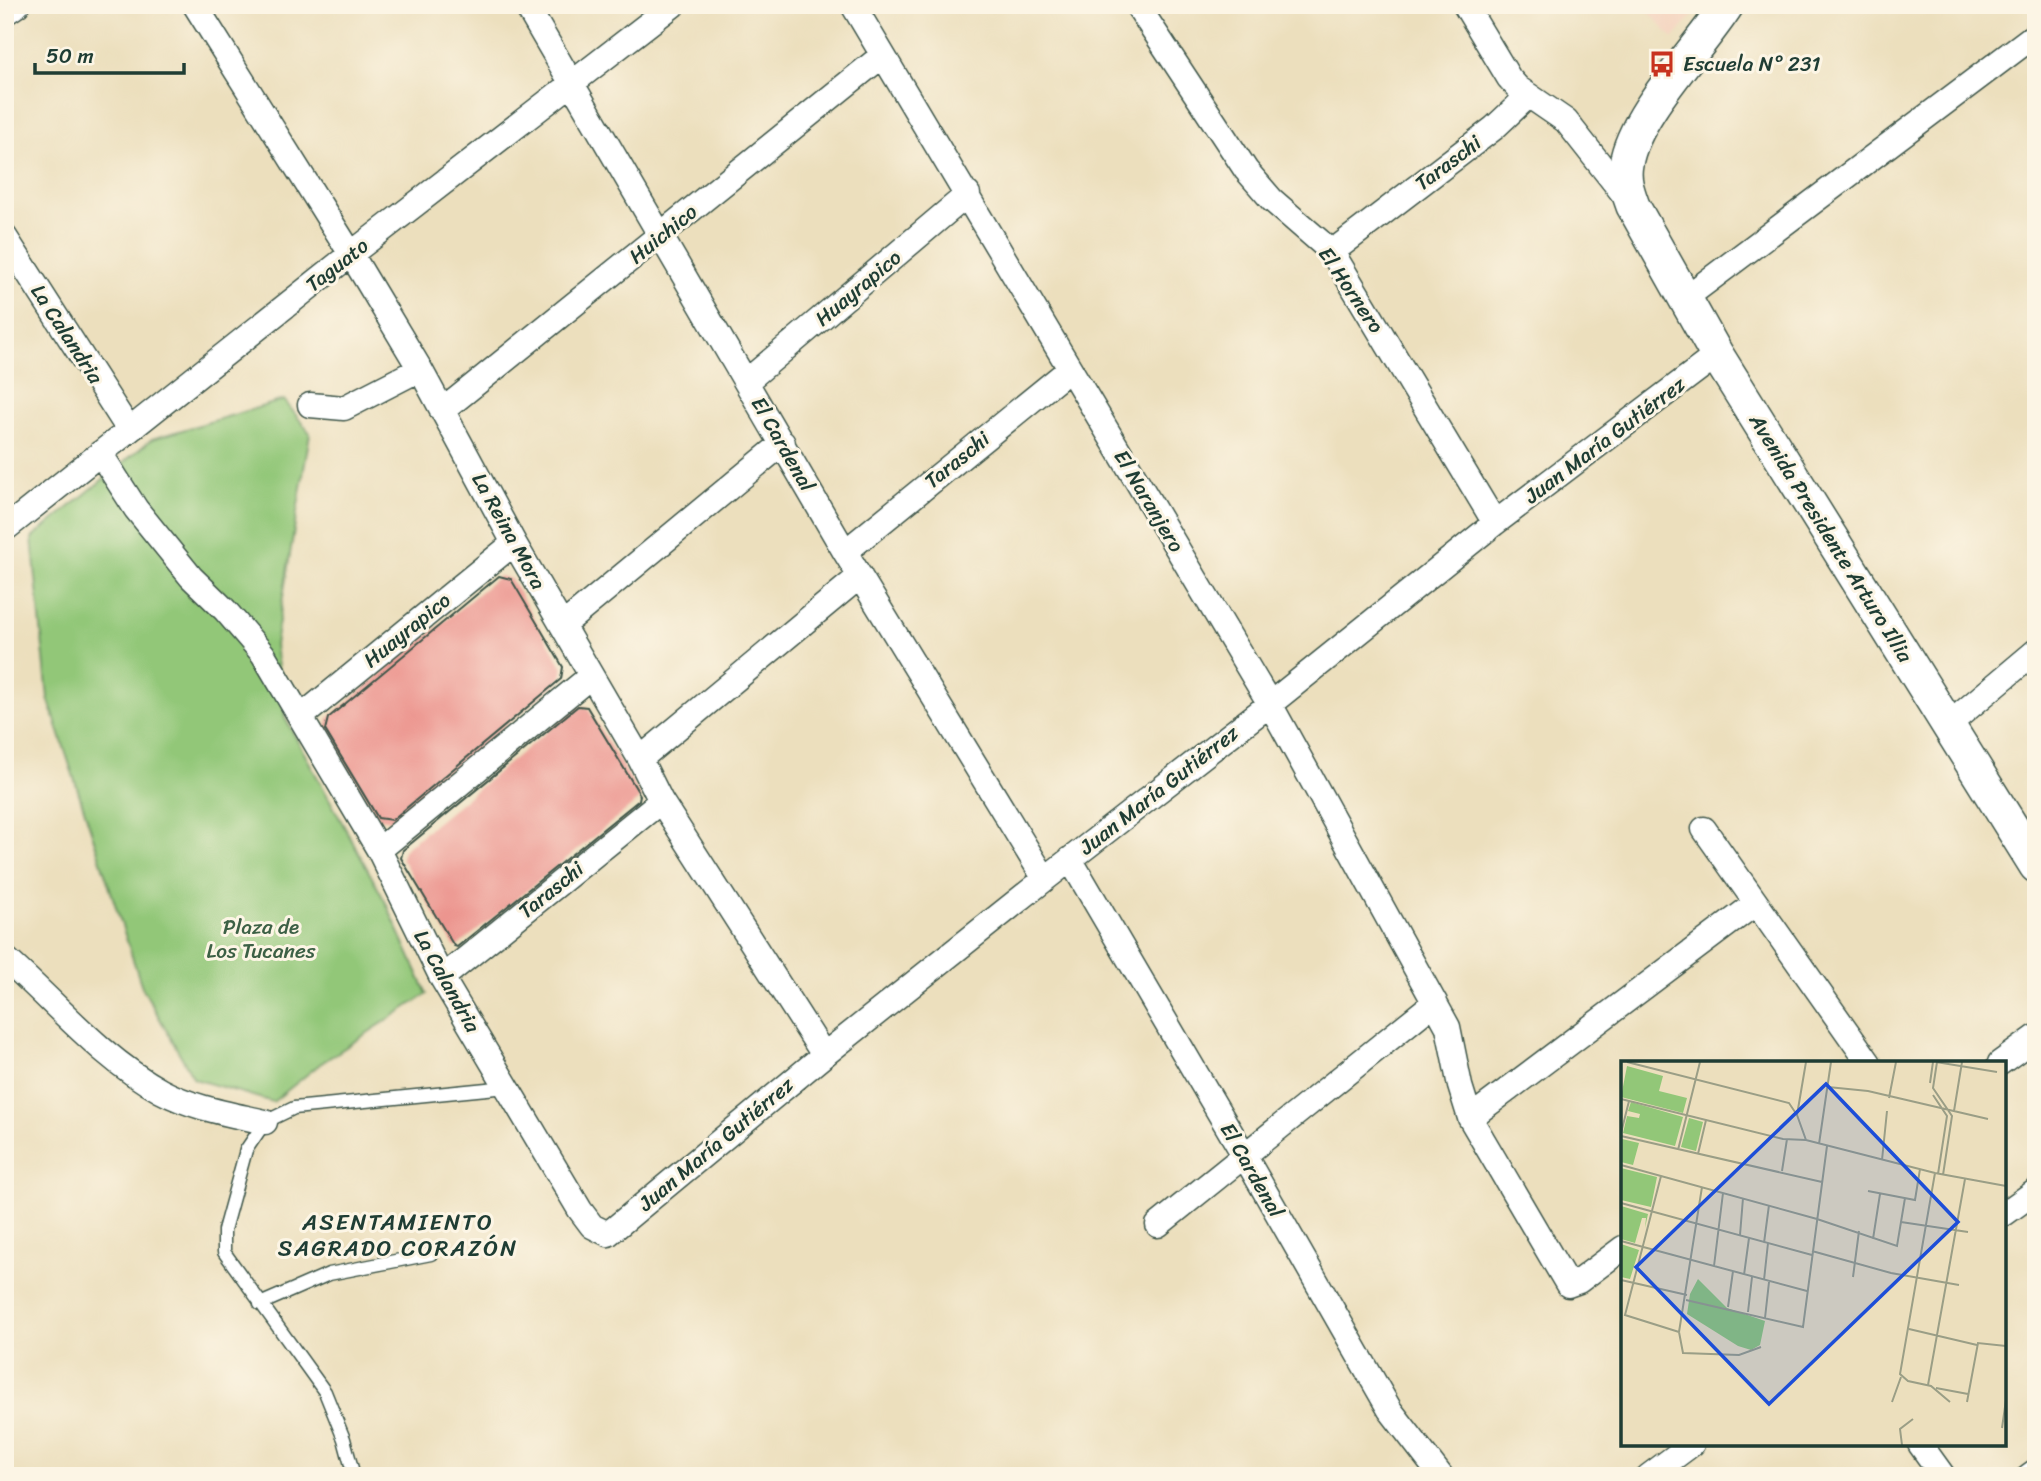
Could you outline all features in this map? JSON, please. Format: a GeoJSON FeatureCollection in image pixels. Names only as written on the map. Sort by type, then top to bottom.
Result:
{"type":"FeatureCollection","features":[{"type":"Feature","properties":{"kind":"street"},"geometry":{"type":"LineString","coordinates":[[5,13],[17,5]]}},
{"type":"Feature","properties":{"kind":"street","name":"La Reina Mora"},"geometry":{"type":"LineString","coordinates":[[195,5],[420,369],[514,543],[661,801],[824,1055]]}},
{"type":"Feature","properties":{"kind":"street","name":"El Cardenal"},"geometry":{"type":"LineString","coordinates":[[526,5],[845,552],[1045,879]]}},
{"type":"Feature","properties":{"kind":"street","name":"Taguato"},"geometry":{"type":"LineString","coordinates":[[5,529],[351,254],[673,5]]}},
{"type":"Feature","properties":{"kind":"street","name":"El Naranjero"},"geometry":{"type":"LineString","coordinates":[[853,5],[1270,704],[1448,1027],[1460,1086],[1470,1118],[1568,1284],[1579,1281],[1621,1250]]}},
{"type":"Feature","properties":{"kind":"street","name":"El Hornero"},"geometry":{"type":"LineString","coordinates":[[1137,5],[1246,170],[1272,200],[1332,252],[1495,523]]}},
{"type":"Feature","properties":{"kind":"street"},"geometry":{"type":"LineString","coordinates":[[1465,5],[1508,78],[1528,96],[1566,121],[1633,206]]}},
{"type":"Feature","properties":{"kind":"street","name":"Avenida Presidente Arturo Illia"},"geometry":{"type":"LineString","coordinates":[[1727,9],[1686,59],[1637,132],[1626,162],[1625,183],[1633,206],[1717,355],[2036,866]]}},
{"type":"Feature","properties":{"kind":"street"},"geometry":{"type":"LineString","coordinates":[[1684,299],[2036,34]]}},
{"type":"Feature","properties":{"kind":"street","name":"Huichico"},"geometry":{"type":"LineString","coordinates":[[442,411],[883,55]]}},
{"type":"Feature","properties":{"kind":"street","name":"Taraschi"},"geometry":{"type":"LineString","coordinates":[[1332,252],[1494,128],[1528,96]]}},
{"type":"Feature","properties":{"kind":"street","name":"Huayrapico"},"geometry":{"type":"LineString","coordinates":[[747,381],[968,194]]}},
{"type":"Feature","properties":{"kind":"street","name":"La Calandria"},"geometry":{"type":"LineString","coordinates":[[5,237],[129,430]]}},
{"type":"Feature","properties":{"kind":"street","name":"Juan María Gutiérrez"},"geometry":{"type":"LineString","coordinates":[[608,1234],[824,1055],[1070,859],[1270,704],[1495,523],[1717,355]]}},
{"type":"Feature","properties":{"kind":"street"},"geometry":{"type":"LineString","coordinates":[[310,405],[344,408],[420,369]]}},
{"type":"Feature","properties":{"kind":"street","name":"Taraschi"},"geometry":{"type":"LineString","coordinates":[[845,552],[1070,369]]}},
{"type":"Feature","properties":{"kind":"street"},"geometry":{"type":"LineString","coordinates":[[563,625],[783,443]]}},
{"type":"Feature","properties":{"kind":"street","name":"La Calandria"},"geometry":{"type":"LineString","coordinates":[[100,453],[136,509],[176,558],[263,654],[379,850],[442,978],[580,1210],[592,1226],[608,1234]]}},
{"type":"Feature","properties":{"kind":"street","name":"Huayrapico"},"geometry":{"type":"LineString","coordinates":[[301,717],[514,543]]}},
{"type":"Feature","properties":{"kind":"street"},"geometry":{"type":"LineString","coordinates":[[640,760],[860,576]]}},
{"type":"Feature","properties":{"kind":"street"},"geometry":{"type":"LineString","coordinates":[[1947,726],[2036,651]]}},
{"type":"Feature","properties":{"kind":"street"},"geometry":{"type":"LineString","coordinates":[[379,850],[591,676]]}},
{"type":"Feature","properties":{"kind":"street","name":"Taraschi"},"geometry":{"type":"LineString","coordinates":[[442,978],[661,801]]}},
{"type":"Feature","properties":{"kind":"street"},"geometry":{"type":"LineString","coordinates":[[1704,829],[1868,1061]]}},
{"type":"Feature","properties":{"kind":"street","name":"El Cardenal"},"geometry":{"type":"LineString","coordinates":[[1070,859],[1390,1410],[1441,1476]]}},
{"type":"Feature","properties":{"kind":"street"},"geometry":{"type":"LineString","coordinates":[[1470,1118],[1756,903]]}},
{"type":"Feature","properties":{"kind":"street"},"geometry":{"type":"LineString","coordinates":[[5,958],[98,1046],[162,1091],[208,1110],[265,1122]]}},
{"type":"Feature","properties":{"kind":"street"},"geometry":{"type":"LineString","coordinates":[[1158,1225],[1435,1002]]}},
{"type":"Feature","properties":{"kind":"street"},"geometry":{"type":"LineString","coordinates":[[2003,1061],[2036,1037]]}},
{"type":"Feature","properties":{"kind":"street"},"geometry":{"type":"LineString","coordinates":[[2006,1213],[2036,1191]]}},
{"type":"Feature","properties":{"kind":"street"},"geometry":{"type":"LineString","coordinates":[[1649,1476],[1689,1446]]}},
{"type":"Feature","properties":{"kind":"street"},"geometry":{"type":"LineString","coordinates":[[1921,1446],[1943,1476]]}},
{"type":"Feature","properties":{"kind":"street"},"geometry":{"type":"LineString","coordinates":[[2029,1476],[2036,1471]]}},
{"type":"Feature","properties":{"kind":"lane"},"geometry":{"type":"LineString","coordinates":[[354,1476],[344,1439],[325,1392],[224,1252],[223,1230],[246,1150],[265,1122],[295,1108],[507,1087]]}},
{"type":"Feature","properties":{"kind":"lane"},"geometry":{"type":"LineString","coordinates":[[260,1304],[328,1274],[431,1254]]}},
{"type":"Feature","properties":{"kind":"shaded area"},"geometry":{"type":"Polygon","coordinates":[[[1643,5],[1702,5],[1673,39],[1643,5]]]}},
{"type":"Feature","properties":{"kind":"green space","name":"Plaza de Los Tucanes"},"geometry":{"type":"Polygon","coordinates":[[[284,400],[310,433],[275,645],[285,718],[386,903],[427,994],[320,1064],[273,1102],[194,1079],[142,987],[48,698],[32,538],[152,439],[284,400]]]}},
{"type":"Feature","properties":{"kind":"building"},"geometry":{"type":"Polygon","coordinates":[[[499,576],[511,579],[563,667],[561,679],[392,820],[378,818],[325,730],[328,718],[499,576]]]}},
{"type":"Feature","properties":{"kind":"building"},"geometry":{"type":"Polygon","coordinates":[[[578,706],[587,707],[640,795],[639,800],[457,947],[454,946],[401,858],[403,850],[578,706]]]}},
{"type":"Feature","properties":{"kind":"place","name":"Escuela N° 231"},"geometry":{"type":"Point","coordinates":[1662,64]}},
{"type":"Feature","properties":{"kind":"district","name":"ASENTAMIENTO SAGRADO CORAZÓN"},"geometry":{"type":"Point","coordinates":[398,1235]}}]}
